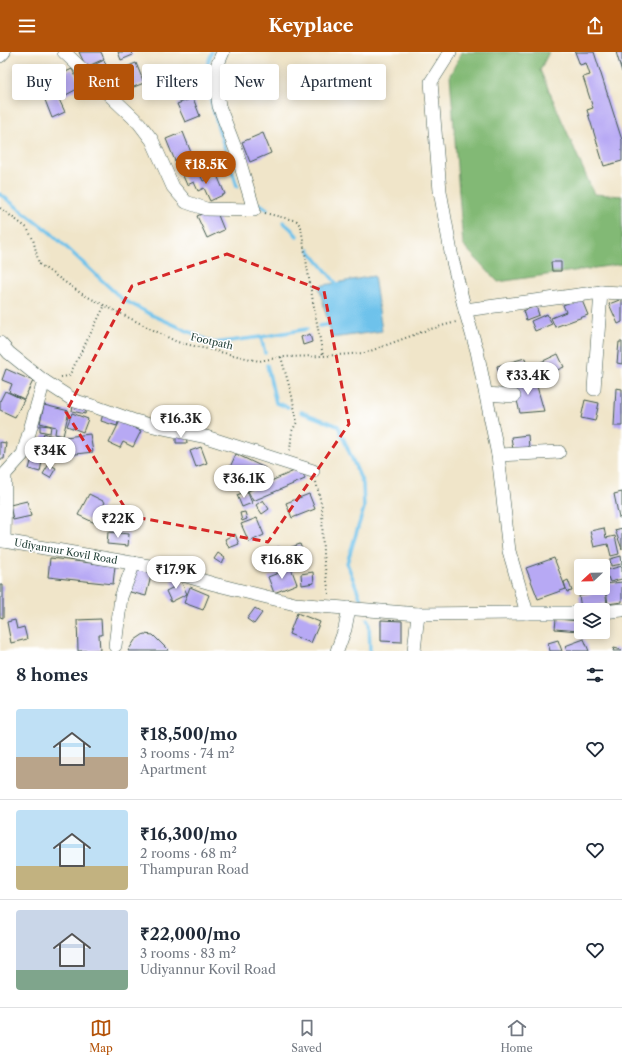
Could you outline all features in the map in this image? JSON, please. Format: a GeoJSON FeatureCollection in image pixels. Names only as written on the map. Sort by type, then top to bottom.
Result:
{"type":"FeatureCollection","features":[{"type":"Feature","properties":{"kind":"street"},"geometry":{"type":"LineString","coordinates":[[0,56],[4,52]]}},
{"type":"Feature","properties":{"kind":"street"},"geometry":{"type":"LineString","coordinates":[[64,52],[139,123],[152,140],[173,187],[186,202],[206,210],[254,210],[237,153],[219,106],[216,78],[217,66],[223,52]]}},
{"type":"Feature","properties":{"kind":"street"},"geometry":{"type":"LineString","coordinates":[[450,52],[431,82],[440,191],[452,258],[466,315],[477,351],[498,455],[509,551],[527,613]]}},
{"type":"Feature","properties":{"kind":"street"},"geometry":{"type":"LineString","coordinates":[[466,315],[601,292],[622,293]]}},
{"type":"Feature","properties":{"kind":"street"},"geometry":{"type":"LineString","coordinates":[[594,389],[601,292]]}},
{"type":"Feature","properties":{"kind":"street"},"geometry":{"type":"LineString","coordinates":[[0,343],[9,353],[44,381],[75,402],[96,407],[158,428],[206,437],[313,471]]}},
{"type":"Feature","properties":{"kind":"street"},"geometry":{"type":"LineString","coordinates":[[2,541],[2,474],[23,454],[44,381]]}},
{"type":"Feature","properties":{"kind":"street"},"geometry":{"type":"LineString","coordinates":[[486,394],[514,396]]}},
{"type":"Feature","properties":{"kind":"street"},"geometry":{"type":"LineString","coordinates":[[498,455],[559,452]]}},
{"type":"Feature","properties":{"kind":"street","name":"Udiyannur Kovil Road"},"geometry":{"type":"LineString","coordinates":[[2,541],[155,567],[214,584],[294,604],[418,614],[574,612]]}},
{"type":"Feature","properties":{"kind":"street"},"geometry":{"type":"LineString","coordinates":[[115,646],[121,597],[134,563]]}},
{"type":"Feature","properties":{"kind":"street"},"geometry":{"type":"LineString","coordinates":[[337,651],[345,629],[348,608]]}},
{"type":"Feature","properties":{"kind":"street"},"geometry":{"type":"LineString","coordinates":[[610,611],[622,610]]}},
{"type":"Feature","properties":{"kind":"street"},"geometry":{"type":"LineString","coordinates":[[414,651],[418,614]]}},
{"type":"Feature","properties":{"kind":"path","name":"Footpath"},"geometry":{"type":"LineString","coordinates":[[0,208],[27,228],[34,239],[38,264],[82,294],[178,342],[259,361],[280,357],[365,353],[466,315]]}},
{"type":"Feature","properties":{"kind":"path"},"geometry":{"type":"LineString","coordinates":[[254,210],[297,221],[300,227],[323,356]]}},
{"type":"Feature","properties":{"kind":"path"},"geometry":{"type":"LineString","coordinates":[[44,381],[69,376],[105,305]]}},
{"type":"Feature","properties":{"kind":"highlighted area"},"geometry":{"type":"Polygon","coordinates":[[[227,254],[324,291],[349,424],[268,542],[130,516],[66,412],[132,286],[227,254]]]}},
{"type":"Feature","properties":{"kind":"green space"},"geometry":{"type":"Polygon","coordinates":[[[462,52],[549,52],[540,70],[594,194],[622,196],[622,264],[498,282],[463,245],[450,75],[462,52]]]}},
{"type":"Feature","properties":{"kind":"water"},"geometry":{"type":"Polygon","coordinates":[[[374,276],[382,331],[332,338],[319,286],[374,276]]]}},
{"type":"Feature","properties":{"kind":"building"},"geometry":{"type":"Polygon","coordinates":[[[79,52],[101,52],[104,59],[93,64],[85,64],[79,52]]]}},
{"type":"Feature","properties":{"kind":"building"},"geometry":{"type":"Polygon","coordinates":[[[118,52],[132,52],[133,55],[121,60],[118,52]]]}},
{"type":"Feature","properties":{"kind":"building"},"geometry":{"type":"Polygon","coordinates":[[[575,52],[594,52],[622,140],[622,161],[604,166],[587,110],[593,108],[583,77],[590,75],[586,63],[580,65],[575,52]]]}},
{"type":"Feature","properties":{"kind":"building"},"geometry":{"type":"Polygon","coordinates":[[[616,52],[622,52],[622,72],[616,52]]]}},
{"type":"Feature","properties":{"kind":"building"},"geometry":{"type":"Polygon","coordinates":[[[104,60],[106,64],[96,64],[104,60]]]}},
{"type":"Feature","properties":{"kind":"building"},"geometry":{"type":"Polygon","coordinates":[[[136,63],[142,78],[142,84],[134,87],[134,64],[136,63]]]}},
{"type":"Feature","properties":{"kind":"building"},"geometry":{"type":"Polygon","coordinates":[[[72,69],[74,73],[74,91],[66,95],[66,72],[72,69]]]}},
{"type":"Feature","properties":{"kind":"building"},"geometry":{"type":"Polygon","coordinates":[[[45,100],[59,100],[65,112],[52,118],[45,100]]]}},
{"type":"Feature","properties":{"kind":"building"},"geometry":{"type":"Polygon","coordinates":[[[188,100],[194,100],[200,116],[185,122],[177,104],[188,100]]]}},
{"type":"Feature","properties":{"kind":"building"},"geometry":{"type":"Polygon","coordinates":[[[183,132],[192,155],[175,161],[166,139],[183,132]]]}},
{"type":"Feature","properties":{"kind":"building"},"geometry":{"type":"Polygon","coordinates":[[[263,133],[271,153],[250,162],[242,142],[263,133]]]}},
{"type":"Feature","properties":{"kind":"building"},"geometry":{"type":"Polygon","coordinates":[[[198,170],[203,181],[217,175],[225,194],[210,201],[204,188],[198,191],[194,182],[187,185],[183,176],[198,170]]]}},
{"type":"Feature","properties":{"kind":"building"},"geometry":{"type":"Polygon","coordinates":[[[215,208],[224,230],[207,238],[197,216],[215,208]]]}},
{"type":"Feature","properties":{"kind":"building"},"geometry":{"type":"Polygon","coordinates":[[[551,262],[561,262],[561,271],[552,271],[551,262]]]}},
{"type":"Feature","properties":{"kind":"building"},"geometry":{"type":"Polygon","coordinates":[[[581,298],[588,315],[555,327],[551,318],[566,312],[563,305],[581,298]]]}},
{"type":"Feature","properties":{"kind":"building"},"geometry":{"type":"Polygon","coordinates":[[[622,299],[622,322],[618,324],[609,304],[622,299]]]}},
{"type":"Feature","properties":{"kind":"building"},"geometry":{"type":"Polygon","coordinates":[[[536,306],[539,315],[526,320],[523,311],[536,306]]]}},
{"type":"Feature","properties":{"kind":"building"},"geometry":{"type":"Polygon","coordinates":[[[547,314],[552,324],[535,331],[531,321],[547,314]]]}},
{"type":"Feature","properties":{"kind":"building"},"geometry":{"type":"Polygon","coordinates":[[[310,334],[312,342],[303,345],[301,337],[310,334]]]}},
{"type":"Feature","properties":{"kind":"building"},"geometry":{"type":"Polygon","coordinates":[[[619,342],[622,342],[622,364],[617,363],[619,342]]]}},
{"type":"Feature","properties":{"kind":"building"},"geometry":{"type":"Polygon","coordinates":[[[558,354],[564,367],[546,375],[541,362],[558,354]]]}},
{"type":"Feature","properties":{"kind":"building"},"geometry":{"type":"Polygon","coordinates":[[[525,358],[528,370],[500,378],[497,366],[525,358]]]}},
{"type":"Feature","properties":{"kind":"building"},"geometry":{"type":"Polygon","coordinates":[[[6,369],[33,381],[24,399],[9,392],[12,384],[2,380],[6,369]]]}},
{"type":"Feature","properties":{"kind":"building"},"geometry":{"type":"Polygon","coordinates":[[[534,376],[544,411],[520,413],[513,384],[534,376]]]}},
{"type":"Feature","properties":{"kind":"building"},"geometry":{"type":"Polygon","coordinates":[[[616,388],[622,389],[622,426],[614,426],[616,388]]]}},
{"type":"Feature","properties":{"kind":"building"},"geometry":{"type":"Polygon","coordinates":[[[5,391],[24,400],[15,417],[0,410],[0,401],[5,391]]]}},
{"type":"Feature","properties":{"kind":"building"},"geometry":{"type":"Polygon","coordinates":[[[585,400],[599,403],[595,421],[581,418],[585,400]]]}},
{"type":"Feature","properties":{"kind":"building"},"geometry":{"type":"Polygon","coordinates":[[[44,405],[69,411],[63,436],[55,434],[56,427],[40,423],[44,405]]]}},
{"type":"Feature","properties":{"kind":"building"},"geometry":{"type":"Polygon","coordinates":[[[73,405],[86,407],[85,414],[72,411],[73,405]]]}},
{"type":"Feature","properties":{"kind":"building"},"geometry":{"type":"Polygon","coordinates":[[[72,413],[88,419],[83,432],[67,426],[72,413]]]}},
{"type":"Feature","properties":{"kind":"building"},"geometry":{"type":"Polygon","coordinates":[[[103,414],[119,418],[117,426],[101,421],[103,414]]]}},
{"type":"Feature","properties":{"kind":"building"},"geometry":{"type":"Polygon","coordinates":[[[120,421],[141,431],[133,447],[123,442],[120,448],[109,443],[120,421]]]}},
{"type":"Feature","properties":{"kind":"building"},"geometry":{"type":"Polygon","coordinates":[[[40,425],[51,426],[50,433],[40,431],[40,425]]]}},
{"type":"Feature","properties":{"kind":"building"},"geometry":{"type":"Polygon","coordinates":[[[44,433],[62,440],[57,454],[53,452],[51,458],[38,452],[44,433]]]}},
{"type":"Feature","properties":{"kind":"building"},"geometry":{"type":"Polygon","coordinates":[[[90,434],[93,452],[67,455],[65,437],[90,434]]]}},
{"type":"Feature","properties":{"kind":"building"},"geometry":{"type":"Polygon","coordinates":[[[186,434],[187,443],[176,443],[176,435],[186,434]]]}},
{"type":"Feature","properties":{"kind":"building"},"geometry":{"type":"Polygon","coordinates":[[[528,435],[529,448],[513,450],[511,437],[528,435]]]}},
{"type":"Feature","properties":{"kind":"building"},"geometry":{"type":"Polygon","coordinates":[[[31,440],[39,443],[34,455],[26,452],[31,440]]]}},
{"type":"Feature","properties":{"kind":"building"},"geometry":{"type":"Polygon","coordinates":[[[0,442],[6,443],[4,459],[0,459],[0,442]]]}},
{"type":"Feature","properties":{"kind":"building"},"geometry":{"type":"Polygon","coordinates":[[[201,447],[207,463],[196,467],[190,451],[201,447]]]}},
{"type":"Feature","properties":{"kind":"building"},"geometry":{"type":"Polygon","coordinates":[[[236,454],[265,468],[259,481],[250,477],[245,488],[225,478],[236,454]]]}},
{"type":"Feature","properties":{"kind":"building"},"geometry":{"type":"Polygon","coordinates":[[[32,458],[42,461],[40,472],[29,469],[32,458]]]}},
{"type":"Feature","properties":{"kind":"building"},"geometry":{"type":"Polygon","coordinates":[[[49,464],[56,468],[50,478],[43,474],[49,464]]]}},
{"type":"Feature","properties":{"kind":"building"},"geometry":{"type":"Polygon","coordinates":[[[301,468],[305,479],[253,501],[248,491],[301,468]]]}},
{"type":"Feature","properties":{"kind":"building"},"geometry":{"type":"Polygon","coordinates":[[[247,491],[252,503],[242,507],[237,495],[247,491]]]}},
{"type":"Feature","properties":{"kind":"building"},"geometry":{"type":"Polygon","coordinates":[[[622,492],[622,517],[619,518],[614,494],[622,492]]]}},
{"type":"Feature","properties":{"kind":"building"},"geometry":{"type":"Polygon","coordinates":[[[89,494],[105,502],[95,523],[78,515],[89,494]]]}},
{"type":"Feature","properties":{"kind":"building"},"geometry":{"type":"Polygon","coordinates":[[[309,494],[315,509],[292,518],[286,503],[309,494]]]}},
{"type":"Feature","properties":{"kind":"building"},"geometry":{"type":"Polygon","coordinates":[[[263,500],[269,509],[262,514],[256,505],[263,500]]]}},
{"type":"Feature","properties":{"kind":"building"},"geometry":{"type":"Polygon","coordinates":[[[27,501],[31,516],[13,520],[10,505],[27,501]]]}},
{"type":"Feature","properties":{"kind":"building"},"geometry":{"type":"Polygon","coordinates":[[[245,512],[247,519],[242,521],[240,513],[245,512]]]}},
{"type":"Feature","properties":{"kind":"building"},"geometry":{"type":"Polygon","coordinates":[[[257,518],[264,535],[249,542],[241,524],[257,518]]]}},
{"type":"Feature","properties":{"kind":"building"},"geometry":{"type":"Polygon","coordinates":[[[604,528],[606,538],[615,536],[619,554],[611,556],[608,544],[594,547],[590,531],[604,528]]]}},
{"type":"Feature","properties":{"kind":"building"},"geometry":{"type":"Polygon","coordinates":[[[622,528],[622,549],[615,530],[622,528]]]}},
{"type":"Feature","properties":{"kind":"building"},"geometry":{"type":"Polygon","coordinates":[[[108,532],[129,534],[128,546],[107,544],[108,532]]]}},
{"type":"Feature","properties":{"kind":"building"},"geometry":{"type":"Polygon","coordinates":[[[235,534],[239,544],[229,548],[225,539],[235,534]]]}},
{"type":"Feature","properties":{"kind":"building"},"geometry":{"type":"Polygon","coordinates":[[[300,544],[306,560],[295,564],[289,548],[300,544]]]}},
{"type":"Feature","properties":{"kind":"building"},"geometry":{"type":"Polygon","coordinates":[[[279,547],[284,557],[274,561],[270,551],[279,547]]]}},
{"type":"Feature","properties":{"kind":"building"},"geometry":{"type":"Polygon","coordinates":[[[218,553],[225,558],[222,564],[214,559],[218,553]]]}},
{"type":"Feature","properties":{"kind":"building"},"geometry":{"type":"Polygon","coordinates":[[[621,556],[622,564],[611,566],[610,559],[621,556]]]}},
{"type":"Feature","properties":{"kind":"building"},"geometry":{"type":"Polygon","coordinates":[[[50,558],[115,566],[113,584],[48,577],[50,558]]]}},
{"type":"Feature","properties":{"kind":"building"},"geometry":{"type":"Polygon","coordinates":[[[554,558],[566,589],[538,599],[526,568],[554,558]]]}},
{"type":"Feature","properties":{"kind":"building"},"geometry":{"type":"Polygon","coordinates":[[[622,566],[622,579],[610,582],[610,569],[622,566]]]}},
{"type":"Feature","properties":{"kind":"building"},"geometry":{"type":"Polygon","coordinates":[[[136,568],[152,572],[146,596],[130,592],[136,568]]]}},
{"type":"Feature","properties":{"kind":"building"},"geometry":{"type":"Polygon","coordinates":[[[291,568],[297,584],[274,593],[268,577],[291,568]]]}},
{"type":"Feature","properties":{"kind":"building"},"geometry":{"type":"Polygon","coordinates":[[[313,572],[314,583],[302,585],[301,574],[313,572]]]}},
{"type":"Feature","properties":{"kind":"building"},"geometry":{"type":"Polygon","coordinates":[[[179,577],[187,594],[171,602],[166,591],[174,587],[171,581],[179,577]]]}},
{"type":"Feature","properties":{"kind":"building"},"geometry":{"type":"Polygon","coordinates":[[[568,580],[572,591],[567,592],[564,582],[568,580]]]}},
{"type":"Feature","properties":{"kind":"building"},"geometry":{"type":"Polygon","coordinates":[[[622,582],[622,602],[608,603],[607,595],[610,595],[610,583],[622,582]]]}},
{"type":"Feature","properties":{"kind":"building"},"geometry":{"type":"Polygon","coordinates":[[[0,585],[3,585],[3,618],[0,617],[0,585]]]}},
{"type":"Feature","properties":{"kind":"building"},"geometry":{"type":"Polygon","coordinates":[[[190,587],[209,595],[203,610],[184,603],[190,587]]]}},
{"type":"Feature","properties":{"kind":"building"},"geometry":{"type":"Polygon","coordinates":[[[606,595],[607,603],[580,603],[579,596],[606,595]]]}},
{"type":"Feature","properties":{"kind":"building"},"geometry":{"type":"Polygon","coordinates":[[[255,608],[262,613],[254,624],[247,619],[255,608]]]}},
{"type":"Feature","properties":{"kind":"building"},"geometry":{"type":"Polygon","coordinates":[[[297,613],[320,622],[311,643],[289,634],[297,613]]]}},
{"type":"Feature","properties":{"kind":"building"},"geometry":{"type":"Polygon","coordinates":[[[101,619],[102,635],[99,635],[100,650],[78,651],[77,620],[101,619]]]}},
{"type":"Feature","properties":{"kind":"building"},"geometry":{"type":"Polygon","coordinates":[[[556,619],[574,621],[574,631],[555,629],[556,619]]]}},
{"type":"Feature","properties":{"kind":"building"},"geometry":{"type":"Polygon","coordinates":[[[15,620],[17,629],[24,627],[27,639],[11,643],[7,622],[15,620]]]}},
{"type":"Feature","properties":{"kind":"building"},"geometry":{"type":"Polygon","coordinates":[[[381,620],[402,621],[402,642],[381,641],[381,620]]]}},
{"type":"Feature","properties":{"kind":"building"},"geometry":{"type":"Polygon","coordinates":[[[144,634],[153,635],[169,651],[128,651],[135,640],[144,634]]]}},
{"type":"Feature","properties":{"kind":"building"},"geometry":{"type":"Polygon","coordinates":[[[584,639],[589,651],[567,651],[565,646],[584,639]]]}},
{"type":"Feature","properties":{"kind":"building"},"geometry":{"type":"Polygon","coordinates":[[[558,640],[562,651],[550,651],[548,643],[558,640]]]}},
{"type":"Feature","properties":{"kind":"building"},"geometry":{"type":"Polygon","coordinates":[[[614,648],[622,650],[622,651],[613,651],[614,648]]]}},
{"type":"Feature","properties":{"kind":"waterway"},"geometry":{"type":"LineString","coordinates":[[212,52],[204,74],[218,127],[238,187]]}},
{"type":"Feature","properties":{"kind":"waterway"},"geometry":{"type":"LineString","coordinates":[[0,194],[52,234],[122,299],[154,316],[214,343],[261,337],[265,353]]}},
{"type":"Feature","properties":{"kind":"waterway"},"geometry":{"type":"LineString","coordinates":[[260,204],[267,209]]}},
{"type":"Feature","properties":{"kind":"waterway"},"geometry":{"type":"LineString","coordinates":[[283,222],[297,236]]}},
{"type":"Feature","properties":{"kind":"waterway"},"geometry":{"type":"LineString","coordinates":[[309,250],[336,283],[338,288]]}},
{"type":"Feature","properties":{"kind":"waterway"},"geometry":{"type":"LineString","coordinates":[[319,326],[332,324]]}},
{"type":"Feature","properties":{"kind":"waterway"},"geometry":{"type":"LineString","coordinates":[[261,337],[307,329]]}},
{"type":"Feature","properties":{"kind":"waterway"},"geometry":{"type":"LineString","coordinates":[[267,365],[276,403],[288,407]]}},
{"type":"Feature","properties":{"kind":"waterway"},"geometry":{"type":"LineString","coordinates":[[301,412],[338,426],[363,484],[364,508],[347,563],[361,600]]}},
{"type":"Feature","properties":{"kind":"waterway"},"geometry":{"type":"LineString","coordinates":[[367,619],[369,623],[370,651]]}}]}
